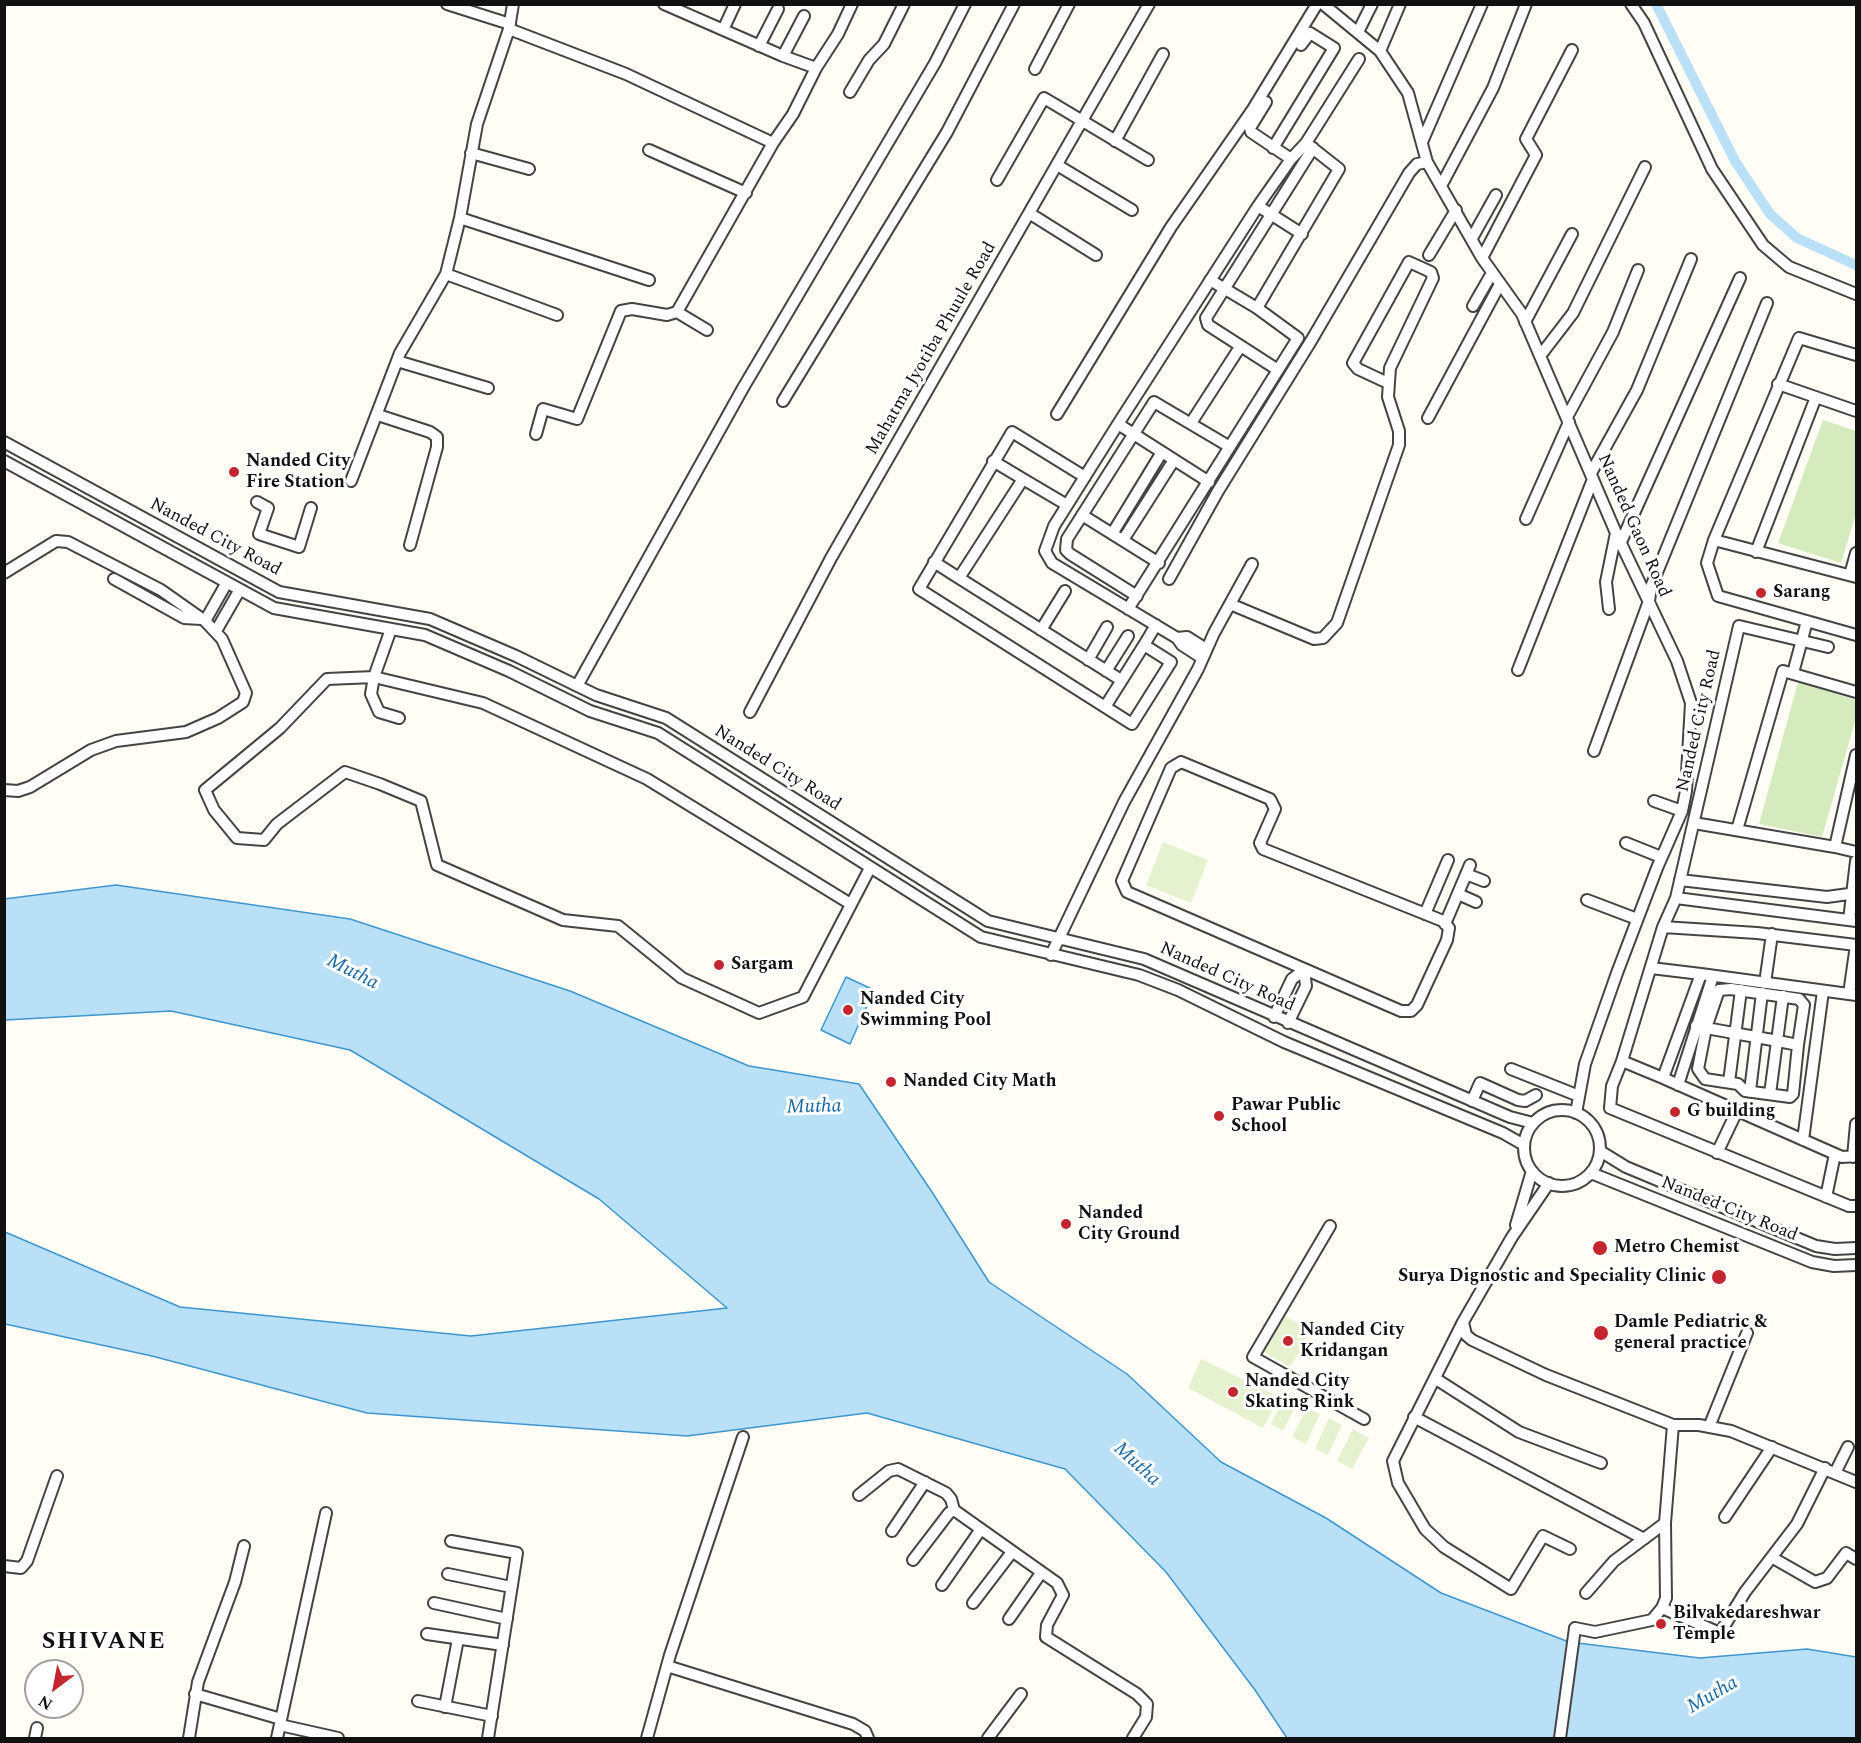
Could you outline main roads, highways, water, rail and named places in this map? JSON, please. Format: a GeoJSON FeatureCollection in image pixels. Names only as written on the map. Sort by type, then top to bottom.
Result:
{"type":"FeatureCollection","features":[{"type":"Feature","properties":{"kind":"water","name":"Mutha"},"geometry":{"type":"Polygon","coordinates":[[[116,885],[350,919],[570,991],[749,1066],[859,1084],[989,1282],[1127,1374],[1221,1462],[1326,1518],[1441,1593],[1569,1642],[1700,1658],[1807,1649],[1856,1657],[1856,1738],[1287,1738],[1255,1690],[1166,1572],[1065,1469],[867,1413],[687,1436],[367,1413],[152,1356],[5,1324],[5,1232],[180,1307],[471,1336],[727,1308],[599,1199],[350,1050],[171,1011],[5,1020],[4,899],[116,885]]]}},
{"type":"Feature","properties":{"kind":"water","name":"Nanded City Swimming Pool"},"geometry":{"type":"Polygon","coordinates":[[[846,977],[874,990],[850,1044],[821,1030],[846,977]]]}},
{"type":"Feature","properties":{"kind":"waterway"},"geometry":{"type":"LineString","coordinates":[[1656,4],[1735,161],[1770,214],[1797,238],[1856,265]]}},
{"type":"Feature","properties":{"kind":"place","name":"Nanded City Fire Station"},"geometry":{"type":"Point","coordinates":[234,472]}},
{"type":"Feature","properties":{"kind":"place","name":"Sarang"},"geometry":{"type":"Point","coordinates":[1761,593]}},
{"type":"Feature","properties":{"kind":"place","name":"Sargam"},"geometry":{"type":"Point","coordinates":[719,965]}},
{"type":"Feature","properties":{"kind":"place","name":"Nanded City Swimming Pool"},"geometry":{"type":"Point","coordinates":[848,1010]}},
{"type":"Feature","properties":{"kind":"place","name":"Nanded City Math"},"geometry":{"type":"Point","coordinates":[891,1082]}},
{"type":"Feature","properties":{"kind":"place","name":"G building"},"geometry":{"type":"Point","coordinates":[1675,1112]}},
{"type":"Feature","properties":{"kind":"place","name":"Pawar Public School"},"geometry":{"type":"Point","coordinates":[1219,1116]}},
{"type":"Feature","properties":{"kind":"place","name":"Nanded City Ground"},"geometry":{"type":"Point","coordinates":[1066,1224]}},
{"type":"Feature","properties":{"kind":"place","name":"Metro Chemist"},"geometry":{"type":"Point","coordinates":[1600,1248]}},
{"type":"Feature","properties":{"kind":"place","name":"Surya Dignostic and Speciality Clinic"},"geometry":{"type":"Point","coordinates":[1719,1277]}},
{"type":"Feature","properties":{"kind":"place","name":"Damle Pediatric & general practice"},"geometry":{"type":"Point","coordinates":[1601,1333]}},
{"type":"Feature","properties":{"kind":"place","name":"Nanded City Kridangan"},"geometry":{"type":"Point","coordinates":[1288,1341]}},
{"type":"Feature","properties":{"kind":"place","name":"Nanded City Skating Rink"},"geometry":{"type":"Point","coordinates":[1233,1392]}},
{"type":"Feature","properties":{"kind":"place","name":"Bilvakedareshwar Temple"},"geometry":{"type":"Point","coordinates":[1661,1624]}},
{"type":"Feature","properties":{"kind":"district","name":"SHIVANE"},"geometry":{"type":"Point","coordinates":[104,1643]}}]}
